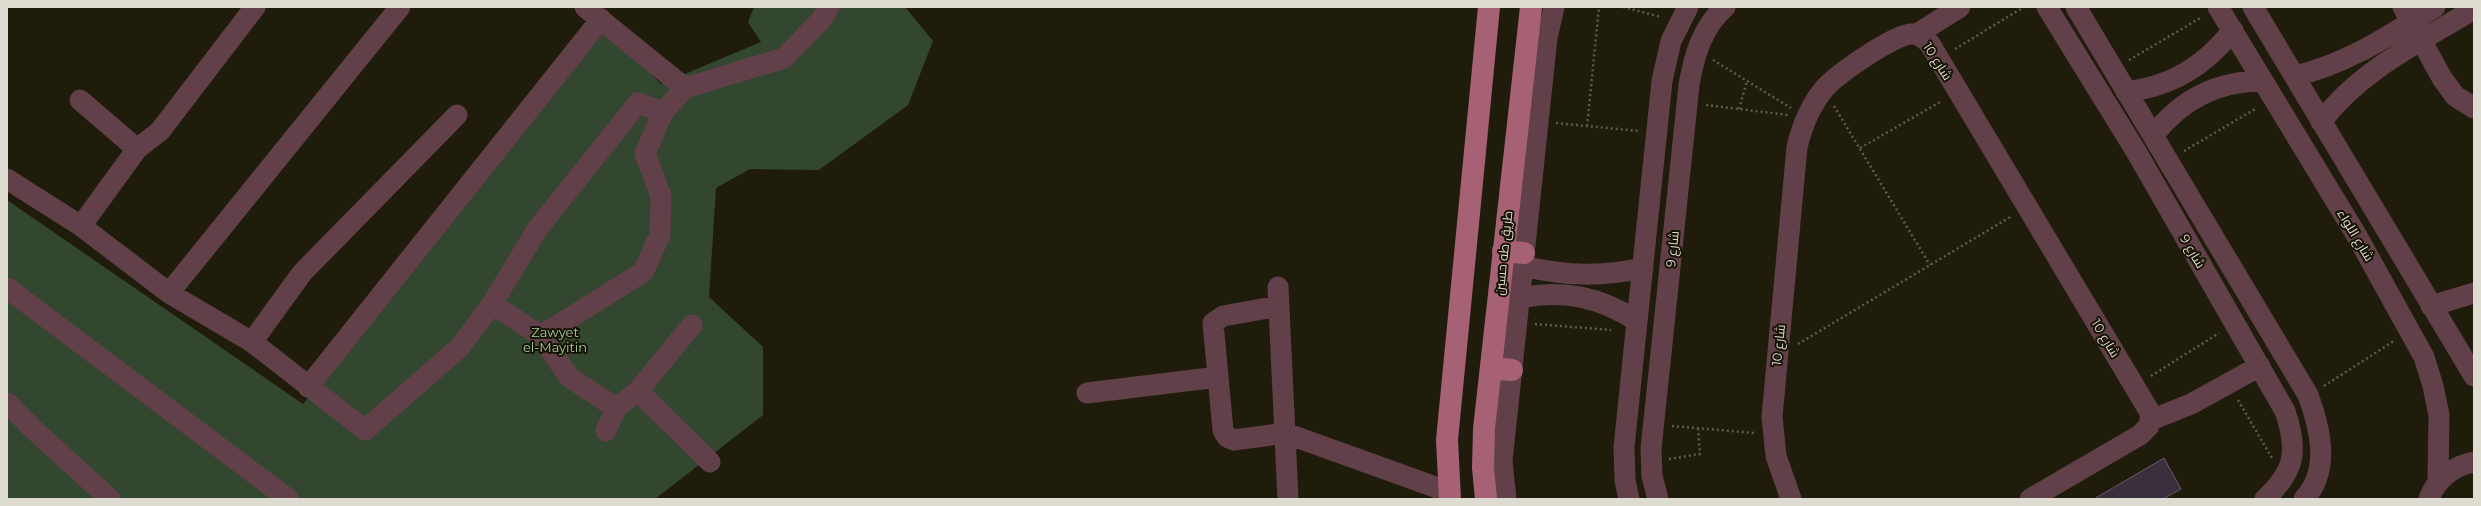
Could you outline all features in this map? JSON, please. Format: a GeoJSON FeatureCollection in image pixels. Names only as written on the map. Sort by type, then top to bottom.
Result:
{"type":"FeatureCollection","features":[{"type":"Feature","properties":{"kind":"main road"},"geometry":{"type":"LineString","coordinates":[[1450,495],[1447,440],[1489,7]]}},
{"type":"Feature","properties":{"kind":"main road","name":"طريق طه حسين"},"geometry":{"type":"LineString","coordinates":[[1486,499],[1483,449],[1501,369],[1517,256],[1531,7]]}},
{"type":"Feature","properties":{"kind":"street"},"geometry":{"type":"LineString","coordinates":[[81,226],[137,149],[160,131],[255,7]]}},
{"type":"Feature","properties":{"kind":"street"},"geometry":{"type":"LineString","coordinates":[[169,293],[400,7]]}},
{"type":"Feature","properties":{"kind":"street"},"geometry":{"type":"LineString","coordinates":[[541,336],[643,272],[660,235],[661,196],[645,154],[662,112],[685,88],[784,58],[821,20],[830,7]]}},
{"type":"Feature","properties":{"kind":"street"},"geometry":{"type":"LineString","coordinates":[[1506,499],[1502,461],[1501,369],[1517,322],[1520,298],[1517,256],[1538,121],[1547,38],[1554,7]]}},
{"type":"Feature","properties":{"kind":"street","name":"شارع 9"},"geometry":{"type":"LineString","coordinates":[[1658,499],[1651,462],[1687,102],[1692,67],[1697,50],[1713,20],[1725,7]]}},
{"type":"Feature","properties":{"kind":"street"},"geometry":{"type":"LineString","coordinates":[[1917,34],[1960,7]]}},
{"type":"Feature","properties":{"kind":"street","name":"شارع 9"},"geometry":{"type":"LineString","coordinates":[[2047,7],[2137,153],[2285,411],[2293,441],[2290,468],[2284,480],[2265,499]]}},
{"type":"Feature","properties":{"kind":"street","name":"شارع 9"},"geometry":{"type":"LineString","coordinates":[[2076,7],[2308,395],[2316,418],[2320,438],[2321,456],[2316,478],[2304,499]]}},
{"type":"Feature","properties":{"kind":"street"},"geometry":{"type":"LineString","coordinates":[[2253,7],[2474,376]]}},
{"type":"Feature","properties":{"kind":"street"},"geometry":{"type":"LineString","coordinates":[[2295,76],[2344,61],[2408,14],[2435,7]]}},
{"type":"Feature","properties":{"kind":"street"},"geometry":{"type":"LineString","coordinates":[[2321,122],[2356,83],[2474,9]]}},
{"type":"Feature","properties":{"kind":"street","name":"شارع اللواء"},"geometry":{"type":"LineString","coordinates":[[2212,11],[2233,30],[2357,236],[2411,330],[2424,357],[2433,386],[2439,415],[2434,490]]}},
{"type":"Feature","properties":{"kind":"street"},"geometry":{"type":"LineString","coordinates":[[308,388],[593,13],[685,88]]}},
{"type":"Feature","properties":{"kind":"street"},"geometry":{"type":"LineString","coordinates":[[1629,499],[1625,480],[1624,447],[1665,61],[1684,14]]}},
{"type":"Feature","properties":{"kind":"street"},"geometry":{"type":"LineString","coordinates":[[2408,14],[2442,78],[2455,96],[2474,108]]}},
{"type":"Feature","properties":{"kind":"street"},"geometry":{"type":"LineString","coordinates":[[2126,92],[2157,86],[2187,73],[2212,54],[2233,30]]}},
{"type":"Feature","properties":{"kind":"street","name":"شارع 10"},"geometry":{"type":"LineString","coordinates":[[1791,499],[1782,476],[1773,435],[1773,399],[1797,147],[1806,117],[1824,89],[1850,66],[1906,35],[1917,34],[1926,40],[2149,408],[2151,420]]}},
{"type":"Feature","properties":{"kind":"street"},"geometry":{"type":"LineString","coordinates":[[2153,136],[2174,111],[2201,93],[2231,83],[2268,89]]}},
{"type":"Feature","properties":{"kind":"street"},"geometry":{"type":"LineString","coordinates":[[80,100],[137,149]]}},
{"type":"Feature","properties":{"kind":"street"},"geometry":{"type":"LineString","coordinates":[[7,179],[81,226],[169,293],[252,342],[308,388],[365,430],[460,347],[492,304],[538,228],[638,103],[662,112]]}},
{"type":"Feature","properties":{"kind":"street"},"geometry":{"type":"LineString","coordinates":[[252,342],[302,273],[457,116]]}},
{"type":"Feature","properties":{"kind":"street"},"geometry":{"type":"LineString","coordinates":[[1651,187],[1678,190]]}},
{"type":"Feature","properties":{"kind":"street"},"geometry":{"type":"LineString","coordinates":[[2357,236],[2381,221]]}},
{"type":"Feature","properties":{"kind":"street"},"geometry":{"type":"LineString","coordinates":[[1517,256],[1562,274],[1583,275],[1623,272],[1642,268]]}},
{"type":"Feature","properties":{"kind":"street"},"geometry":{"type":"LineString","coordinates":[[7,288],[288,499]]}},
{"type":"Feature","properties":{"kind":"street"},"geometry":{"type":"LineString","coordinates":[[2431,306],[2474,293]]}},
{"type":"Feature","properties":{"kind":"street"},"geometry":{"type":"LineString","coordinates":[[1520,298],[1554,294],[1590,298],[1612,306],[1636,326]]}},
{"type":"Feature","properties":{"kind":"street"},"geometry":{"type":"LineString","coordinates":[[1288,499],[1285,433],[1279,296],[1216,319],[1212,330],[1223,430],[1227,437],[1234,440],[1285,433],[1450,495]]}},
{"type":"Feature","properties":{"kind":"street"},"geometry":{"type":"LineString","coordinates":[[492,304],[541,336],[569,377],[616,408]]}},
{"type":"Feature","properties":{"kind":"street"},"geometry":{"type":"LineString","coordinates":[[606,431],[616,408],[638,391],[692,325]]}},
{"type":"Feature","properties":{"kind":"street"},"geometry":{"type":"LineString","coordinates":[[2030,499],[2140,435],[2149,426],[2151,420],[2191,404],[2260,366]]}},
{"type":"Feature","properties":{"kind":"street"},"geometry":{"type":"LineString","coordinates":[[2274,391],[2298,376]]}},
{"type":"Feature","properties":{"kind":"street"},"geometry":{"type":"LineString","coordinates":[[1087,393],[1218,377]]}},
{"type":"Feature","properties":{"kind":"street"},"geometry":{"type":"LineString","coordinates":[[638,391],[710,462]]}},
{"type":"Feature","properties":{"kind":"street"},"geometry":{"type":"LineString","coordinates":[[7,403],[33,429],[110,499]]}},
{"type":"Feature","properties":{"kind":"street"},"geometry":{"type":"LineString","coordinates":[[2434,490],[2460,466],[2474,462]]}},
{"type":"Feature","properties":{"kind":"path"},"geometry":{"type":"LineString","coordinates":[[1587,126],[1599,7]]}},
{"type":"Feature","properties":{"kind":"path"},"geometry":{"type":"LineString","coordinates":[[1623,7],[1684,14]]}},
{"type":"Feature","properties":{"kind":"path"},"geometry":{"type":"LineString","coordinates":[[1938,59],[2024,7]]}},
{"type":"Feature","properties":{"kind":"path"},"geometry":{"type":"LineString","coordinates":[[2113,70],[2212,11]]}},
{"type":"Feature","properties":{"kind":"path"},"geometry":{"type":"LineString","coordinates":[[1697,50],[1806,117]]}},
{"type":"Feature","properties":{"kind":"path"},"geometry":{"type":"LineString","coordinates":[[1739,109],[1748,81]]}},
{"type":"Feature","properties":{"kind":"path"},"geometry":{"type":"LineString","coordinates":[[1824,89],[1930,265]]}},
{"type":"Feature","properties":{"kind":"path"},"geometry":{"type":"LineString","coordinates":[[2168,160],[2268,89]]}},
{"type":"Feature","properties":{"kind":"path"},"geometry":{"type":"LineString","coordinates":[[1860,148],[1958,92]]}},
{"type":"Feature","properties":{"kind":"path"},"geometry":{"type":"LineString","coordinates":[[1687,102],[1806,117]]}},
{"type":"Feature","properties":{"kind":"path"},"geometry":{"type":"LineString","coordinates":[[1538,121],[1657,133]]}},
{"type":"Feature","properties":{"kind":"path"},"geometry":{"type":"LineString","coordinates":[[1777,357],[2028,207]]}},
{"type":"Feature","properties":{"kind":"path"},"geometry":{"type":"LineString","coordinates":[[1517,322],[1636,326]]}},
{"type":"Feature","properties":{"kind":"path"},"geometry":{"type":"LineString","coordinates":[[2135,386],[2235,323]]}},
{"type":"Feature","properties":{"kind":"path"},"geometry":{"type":"LineString","coordinates":[[2308,395],[2411,330]]}},
{"type":"Feature","properties":{"kind":"path"},"geometry":{"type":"LineString","coordinates":[[2229,384],[2284,480]]}},
{"type":"Feature","properties":{"kind":"path"},"geometry":{"type":"LineString","coordinates":[[1654,424],[1773,435]]}},
{"type":"Feature","properties":{"kind":"path"},"geometry":{"type":"LineString","coordinates":[[1651,462],[1698,456],[1701,452],[1698,428]]}},
{"type":"Feature","properties":{"kind":"green space","name":"Zawyet el-Mayitin"},"geometry":{"type":"Polygon","coordinates":[[[754,7],[905,7],[933,41],[908,105],[819,170],[750,169],[716,188],[709,297],[763,347],[763,415],[655,499],[7,499],[7,200],[303,404],[601,22],[661,84],[761,42],[748,22],[754,7]]]}},
{"type":"Feature","properties":{"kind":"building"},"geometry":{"type":"Polygon","coordinates":[[[2164,458],[2181,489],[2163,499],[2094,499],[2164,458]]]}}]}
